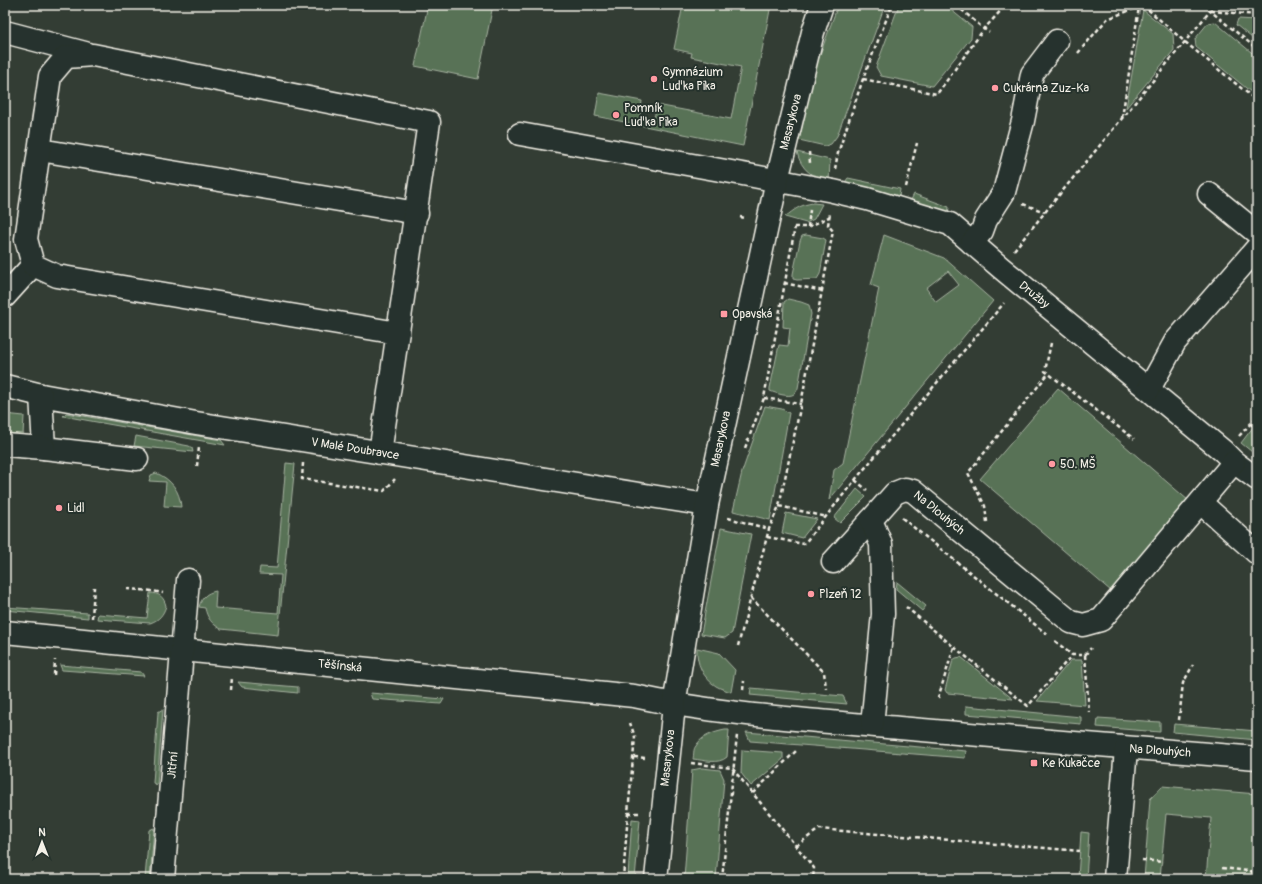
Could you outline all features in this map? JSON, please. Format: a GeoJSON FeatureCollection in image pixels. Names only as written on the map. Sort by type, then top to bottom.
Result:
{"type":"FeatureCollection","features":[{"type":"Feature","properties":{"kind":"street","name":"Masarykova"},"geometry":{"type":"LineString","coordinates":[[656,879],[674,705],[707,506],[777,180],[813,32],[822,5]]}},
{"type":"Feature","properties":{"kind":"street"},"geometry":{"type":"LineString","coordinates":[[5,32],[91,55],[429,122],[417,213],[380,453]]}},
{"type":"Feature","properties":{"kind":"street"},"geometry":{"type":"LineString","coordinates":[[972,243],[982,231],[986,220],[1004,192],[1023,121],[1032,74],[1057,42]]}},
{"type":"Feature","properties":{"kind":"street"},"geometry":{"type":"LineString","coordinates":[[91,55],[66,58],[50,76],[26,239],[33,264],[57,276],[398,333]]}},
{"type":"Feature","properties":{"kind":"street"},"geometry":{"type":"LineString","coordinates":[[520,134],[777,180]]}},
{"type":"Feature","properties":{"kind":"street"},"geometry":{"type":"LineString","coordinates":[[40,150],[417,213]]}},
{"type":"Feature","properties":{"kind":"street","name":"Družby"},"geometry":{"type":"LineString","coordinates":[[777,180],[867,199],[950,224],[1223,451],[1234,462],[1257,479]]}},
{"type":"Feature","properties":{"kind":"street"},"geometry":{"type":"LineString","coordinates":[[1209,194],[1257,233]]}},
{"type":"Feature","properties":{"kind":"street"},"geometry":{"type":"LineString","coordinates":[[1149,389],[1175,342],[1257,248]]}},
{"type":"Feature","properties":{"kind":"street"},"geometry":{"type":"LineString","coordinates":[[5,296],[33,264]]}},
{"type":"Feature","properties":{"kind":"street","name":"V Malé Doubravce"},"geometry":{"type":"LineString","coordinates":[[5,386],[41,395],[196,423],[707,506]]}},
{"type":"Feature","properties":{"kind":"street"},"geometry":{"type":"LineString","coordinates":[[41,395],[44,448]]}},
{"type":"Feature","properties":{"kind":"street"},"geometry":{"type":"LineString","coordinates":[[5,445],[137,459]]}},
{"type":"Feature","properties":{"kind":"street","name":"Na Dlouhých"},"geometry":{"type":"LineString","coordinates":[[833,562],[895,493],[905,489],[913,491],[1071,622],[1083,625],[1101,620],[1234,462]]}},
{"type":"Feature","properties":{"kind":"street"},"geometry":{"type":"LineString","coordinates":[[1200,503],[1257,553]]}},
{"type":"Feature","properties":{"kind":"street"},"geometry":{"type":"LineString","coordinates":[[872,725],[883,614],[881,544],[878,512]]}},
{"type":"Feature","properties":{"kind":"street","name":"Jitřní"},"geometry":{"type":"LineString","coordinates":[[163,879],[188,580]]}},
{"type":"Feature","properties":{"kind":"street","name":"Těšínská"},"geometry":{"type":"LineString","coordinates":[[5,632],[634,696],[674,705]]}},
{"type":"Feature","properties":{"kind":"street","name":"Na Dlouhých"},"geometry":{"type":"LineString","coordinates":[[674,705],[740,713],[1126,749],[1257,758]]}},
{"type":"Feature","properties":{"kind":"street"},"geometry":{"type":"LineString","coordinates":[[1115,879],[1126,749]]}},
{"type":"Feature","properties":{"kind":"path"},"geometry":{"type":"LineString","coordinates":[[738,646],[769,529],[779,506],[801,404],[833,231],[828,225],[838,153],[863,79],[892,5]]}},
{"type":"Feature","properties":{"kind":"path"},"geometry":{"type":"LineString","coordinates":[[956,5],[989,32]]}},
{"type":"Feature","properties":{"kind":"path"},"geometry":{"type":"LineString","coordinates":[[863,79],[938,94],[984,29],[1006,5]]}},
{"type":"Feature","properties":{"kind":"path"},"geometry":{"type":"LineString","coordinates":[[1203,5],[1257,49]]}},
{"type":"Feature","properties":{"kind":"path"},"geometry":{"type":"LineString","coordinates":[[1000,267],[1215,5]]}},
{"type":"Feature","properties":{"kind":"path"},"geometry":{"type":"LineString","coordinates":[[1057,42],[1076,56],[1107,19],[1141,6]]}},
{"type":"Feature","properties":{"kind":"path"},"geometry":{"type":"LineString","coordinates":[[1141,6],[1257,101]]}},
{"type":"Feature","properties":{"kind":"path"},"geometry":{"type":"LineString","coordinates":[[1122,119],[1141,6]]}},
{"type":"Feature","properties":{"kind":"path"},"geometry":{"type":"LineString","coordinates":[[1210,11],[1257,16]]}},
{"type":"Feature","properties":{"kind":"path"},"geometry":{"type":"LineString","coordinates":[[902,209],[908,176],[917,143]]}},
{"type":"Feature","properties":{"kind":"path"},"geometry":{"type":"LineString","coordinates":[[744,450],[764,398],[795,227]]}},
{"type":"Feature","properties":{"kind":"path"},"geometry":{"type":"LineString","coordinates":[[784,283],[823,291]]}},
{"type":"Feature","properties":{"kind":"path"},"geometry":{"type":"LineString","coordinates":[[767,537],[804,544],[855,480],[1004,303]]}},
{"type":"Feature","properties":{"kind":"path"},"geometry":{"type":"LineString","coordinates":[[1052,343],[1045,371],[1134,439]]}},
{"type":"Feature","properties":{"kind":"path"},"geometry":{"type":"LineString","coordinates":[[985,506],[968,473],[1048,374]]}},
{"type":"Feature","properties":{"kind":"path"},"geometry":{"type":"LineString","coordinates":[[764,398],[801,404]]}},
{"type":"Feature","properties":{"kind":"path"},"geometry":{"type":"LineString","coordinates":[[1251,424],[1257,425]]}},
{"type":"Feature","properties":{"kind":"path"},"geometry":{"type":"LineString","coordinates":[[197,466],[199,445]]}},
{"type":"Feature","properties":{"kind":"path"},"geometry":{"type":"LineString","coordinates":[[855,480],[878,512],[1072,654],[1084,654],[1095,643]]}},
{"type":"Feature","properties":{"kind":"path"},"geometry":{"type":"LineString","coordinates":[[779,506],[826,517]]}},
{"type":"Feature","properties":{"kind":"path"},"geometry":{"type":"LineString","coordinates":[[729,511],[728,519],[769,529]]}},
{"type":"Feature","properties":{"kind":"path"},"geometry":{"type":"LineString","coordinates":[[882,586],[954,647],[1028,706],[1072,654]]}},
{"type":"Feature","properties":{"kind":"path"},"geometry":{"type":"LineString","coordinates":[[92,623],[94,587]]}},
{"type":"Feature","properties":{"kind":"path"},"geometry":{"type":"LineString","coordinates":[[127,589],[162,592],[165,595]]}},
{"type":"Feature","properties":{"kind":"path"},"geometry":{"type":"LineString","coordinates":[[751,598],[824,672],[826,688]]}},
{"type":"Feature","properties":{"kind":"path"},"geometry":{"type":"LineString","coordinates":[[938,698],[954,647]]}},
{"type":"Feature","properties":{"kind":"path"},"geometry":{"type":"LineString","coordinates":[[1084,654],[1089,712]]}},
{"type":"Feature","properties":{"kind":"path"},"geometry":{"type":"LineString","coordinates":[[1179,720],[1183,683],[1193,665]]}},
{"type":"Feature","properties":{"kind":"path"},"geometry":{"type":"LineString","coordinates":[[722,879],[732,768],[744,681]]}},
{"type":"Feature","properties":{"kind":"path"},"geometry":{"type":"LineString","coordinates":[[623,879],[635,737],[630,723]]}},
{"type":"Feature","properties":{"kind":"path"},"geometry":{"type":"LineString","coordinates":[[753,793],[797,750]]}},
{"type":"Feature","properties":{"kind":"path"},"geometry":{"type":"LineString","coordinates":[[732,768],[814,868],[813,879]]}},
{"type":"Feature","properties":{"kind":"path"},"geometry":{"type":"LineString","coordinates":[[796,846],[819,829],[1080,851]]}},
{"type":"Feature","properties":{"kind":"path"},"geometry":{"type":"LineString","coordinates":[[1142,860],[1163,862]]}},
{"type":"Feature","properties":{"kind":"path"},"geometry":{"type":"LineString","coordinates":[[1222,868],[1257,872]]}},
{"type":"Feature","properties":{"kind":"green space"},"geometry":{"type":"Polygon","coordinates":[[[428,5],[493,5],[478,79],[415,66],[428,5]]]}},
{"type":"Feature","properties":{"kind":"green space"},"geometry":{"type":"Polygon","coordinates":[[[683,5],[771,5],[743,146],[595,116],[599,93],[642,101],[640,116],[654,118],[657,105],[731,119],[741,67],[691,57],[692,53],[674,49],[683,5]]]}},
{"type":"Feature","properties":{"kind":"green space"},"geometry":{"type":"Polygon","coordinates":[[[838,5],[885,5],[837,136],[831,144],[825,146],[799,140],[814,71],[838,5]]]}},
{"type":"Feature","properties":{"kind":"green space"},"geometry":{"type":"Polygon","coordinates":[[[899,5],[945,5],[972,27],[971,38],[932,86],[881,76],[876,67],[899,5]]]}},
{"type":"Feature","properties":{"kind":"green space"},"geometry":{"type":"Polygon","coordinates":[[[1143,10],[1173,34],[1174,50],[1126,108],[1143,10]]]}},
{"type":"Feature","properties":{"kind":"green space"},"geometry":{"type":"Polygon","coordinates":[[[1238,19],[1257,20],[1257,42],[1236,25],[1238,19]]]}},
{"type":"Feature","properties":{"kind":"green space"},"geometry":{"type":"Polygon","coordinates":[[[1215,22],[1257,57],[1257,97],[1196,47],[1195,39],[1208,23],[1215,22]]]}},
{"type":"Feature","properties":{"kind":"green space"},"geometry":{"type":"Polygon","coordinates":[[[797,152],[830,160],[829,183],[808,172],[801,164],[797,152]]]}},
{"type":"Feature","properties":{"kind":"green space"},"geometry":{"type":"Polygon","coordinates":[[[848,178],[900,189],[899,197],[843,185],[848,178]]]}},
{"type":"Feature","properties":{"kind":"green space"},"geometry":{"type":"Polygon","coordinates":[[[914,194],[949,207],[948,215],[911,200],[914,194]]]}},
{"type":"Feature","properties":{"kind":"green space"},"geometry":{"type":"Polygon","coordinates":[[[813,203],[822,204],[814,219],[806,223],[785,217],[798,208],[813,203]]]}},
{"type":"Feature","properties":{"kind":"green space"},"geometry":{"type":"Polygon","coordinates":[[[806,235],[823,238],[826,240],[820,274],[817,279],[797,280],[793,279],[793,274],[800,241],[802,236],[806,235]]]}},
{"type":"Feature","properties":{"kind":"green space"},"geometry":{"type":"Polygon","coordinates":[[[884,235],[944,258],[993,301],[829,500],[834,470],[843,463],[879,288],[871,285],[884,235]],[[948,271],[926,288],[936,302],[959,285],[948,271]]]}},
{"type":"Feature","properties":{"kind":"green space"},"geometry":{"type":"Polygon","coordinates":[[[788,299],[809,305],[811,314],[798,388],[795,394],[789,396],[770,391],[779,345],[788,346],[790,328],[783,327],[784,302],[788,299]]]}},
{"type":"Feature","properties":{"kind":"green space"},"geometry":{"type":"Polygon","coordinates":[[[1058,388],[1189,501],[1111,591],[980,479],[1058,388]]]}},
{"type":"Feature","properties":{"kind":"green space"},"geometry":{"type":"Polygon","coordinates":[[[765,406],[782,409],[789,413],[770,520],[733,511],[742,472],[765,406]]]}},
{"type":"Feature","properties":{"kind":"green space"},"geometry":{"type":"Polygon","coordinates":[[[66,413],[221,440],[225,445],[63,416],[66,413]]]}},
{"type":"Feature","properties":{"kind":"green space"},"geometry":{"type":"Polygon","coordinates":[[[5,414],[24,416],[23,435],[5,433],[5,414]]]}},
{"type":"Feature","properties":{"kind":"green space"},"geometry":{"type":"Polygon","coordinates":[[[1257,422],[1257,456],[1241,443],[1257,422]]]}},
{"type":"Feature","properties":{"kind":"green space"},"geometry":{"type":"Polygon","coordinates":[[[136,436],[189,446],[192,448],[193,452],[134,446],[136,436]]]}},
{"type":"Feature","properties":{"kind":"green space"},"geometry":{"type":"Polygon","coordinates":[[[286,463],[295,464],[278,635],[221,629],[210,620],[205,608],[199,607],[207,594],[216,591],[215,608],[278,613],[281,575],[259,574],[260,567],[277,568],[286,463]]]}},
{"type":"Feature","properties":{"kind":"green space"},"geometry":{"type":"Polygon","coordinates":[[[156,473],[174,486],[179,496],[181,507],[164,506],[166,482],[149,481],[151,475],[156,473]]]}},
{"type":"Feature","properties":{"kind":"green space"},"geometry":{"type":"Polygon","coordinates":[[[857,489],[866,497],[840,523],[834,518],[857,489]]]}},
{"type":"Feature","properties":{"kind":"green space"},"geometry":{"type":"Polygon","coordinates":[[[786,513],[817,519],[802,538],[782,533],[786,513]]]}},
{"type":"Feature","properties":{"kind":"green space"},"geometry":{"type":"Polygon","coordinates":[[[721,528],[751,534],[732,633],[725,638],[701,634],[721,528]]]}},
{"type":"Feature","properties":{"kind":"green space"},"geometry":{"type":"Polygon","coordinates":[[[897,582],[926,606],[922,611],[896,589],[897,582]]]}},
{"type":"Feature","properties":{"kind":"green space"},"geometry":{"type":"Polygon","coordinates":[[[150,593],[161,596],[166,606],[160,617],[153,622],[97,619],[98,614],[147,618],[150,593]]]}},
{"type":"Feature","properties":{"kind":"green space"},"geometry":{"type":"Polygon","coordinates":[[[5,607],[88,613],[88,618],[5,610],[5,607]]]}},
{"type":"Feature","properties":{"kind":"green space"},"geometry":{"type":"Polygon","coordinates":[[[697,648],[719,653],[735,670],[731,692],[716,686],[707,679],[699,665],[697,648]]]}},
{"type":"Feature","properties":{"kind":"green space"},"geometry":{"type":"Polygon","coordinates":[[[961,657],[1013,699],[947,693],[945,690],[953,660],[961,657]]]}},
{"type":"Feature","properties":{"kind":"green space"},"geometry":{"type":"Polygon","coordinates":[[[1071,660],[1082,660],[1085,705],[1037,701],[1071,660]]]}},
{"type":"Feature","properties":{"kind":"green space"},"geometry":{"type":"Polygon","coordinates":[[[60,665],[141,672],[144,676],[62,670],[60,665]]]}},
{"type":"Feature","properties":{"kind":"green space"},"geometry":{"type":"Polygon","coordinates":[[[238,682],[298,687],[298,693],[242,687],[238,682]]]}},
{"type":"Feature","properties":{"kind":"green space"},"geometry":{"type":"Polygon","coordinates":[[[751,688],[843,696],[847,704],[750,695],[751,688]]]}},
{"type":"Feature","properties":{"kind":"green space"},"geometry":{"type":"Polygon","coordinates":[[[370,693],[444,699],[441,704],[372,699],[370,693]]]}},
{"type":"Feature","properties":{"kind":"green space"},"geometry":{"type":"Polygon","coordinates":[[[966,706],[1081,717],[1081,724],[966,714],[966,706]]]}},
{"type":"Feature","properties":{"kind":"green space"},"geometry":{"type":"Polygon","coordinates":[[[163,709],[157,785],[153,783],[158,712],[163,709]]]}},
{"type":"Feature","properties":{"kind":"green space"},"geometry":{"type":"Polygon","coordinates":[[[1098,718],[1160,722],[1160,732],[1097,727],[1098,718]]]}},
{"type":"Feature","properties":{"kind":"green space"},"geometry":{"type":"Polygon","coordinates":[[[1174,724],[1257,731],[1257,740],[1173,732],[1174,724]]]}},
{"type":"Feature","properties":{"kind":"green space"},"geometry":{"type":"Polygon","coordinates":[[[729,730],[727,757],[719,761],[693,759],[694,749],[701,740],[713,733],[729,730]]]}},
{"type":"Feature","properties":{"kind":"green space"},"geometry":{"type":"Polygon","coordinates":[[[746,732],[966,751],[965,758],[750,741],[746,732]]]}},
{"type":"Feature","properties":{"kind":"green space"},"geometry":{"type":"Polygon","coordinates":[[[742,750],[783,753],[783,759],[751,786],[741,773],[742,750]]]}},
{"type":"Feature","properties":{"kind":"green space"},"geometry":{"type":"Polygon","coordinates":[[[702,768],[720,770],[724,779],[716,879],[684,879],[692,770],[702,768]]]}},
{"type":"Feature","properties":{"kind":"green space"},"geometry":{"type":"Polygon","coordinates":[[[1162,786],[1257,794],[1257,879],[1206,879],[1211,818],[1166,814],[1160,879],[1144,879],[1150,799],[1162,786]]]}},
{"type":"Feature","properties":{"kind":"green space"},"geometry":{"type":"Polygon","coordinates":[[[632,819],[640,820],[635,879],[631,879],[628,876],[632,819]]]}},
{"type":"Feature","properties":{"kind":"green space"},"geometry":{"type":"Polygon","coordinates":[[[154,828],[150,879],[145,879],[149,830],[154,828]]]}},
{"type":"Feature","properties":{"kind":"green space"},"geometry":{"type":"Polygon","coordinates":[[[1081,832],[1089,833],[1086,879],[1078,879],[1081,832]]]}},
{"type":"Feature","properties":{"kind":"place","name":"Gymnázium Luďka Pika"},"geometry":{"type":"Point","coordinates":[654,79]}},
{"type":"Feature","properties":{"kind":"place","name":"Cukrárna Zuz-Ka"},"geometry":{"type":"Point","coordinates":[995,88]}},
{"type":"Feature","properties":{"kind":"place","name":"Pomník Luďka Pika"},"geometry":{"type":"Point","coordinates":[616,115]}},
{"type":"Feature","properties":{"kind":"place","name":"Opavská"},"geometry":{"type":"Point","coordinates":[724,314]}},
{"type":"Feature","properties":{"kind":"place","name":"50. MŠ"},"geometry":{"type":"Point","coordinates":[1052,464]}},
{"type":"Feature","properties":{"kind":"place","name":"Lidl"},"geometry":{"type":"Point","coordinates":[59,508]}},
{"type":"Feature","properties":{"kind":"place","name":"Plzeň 12"},"geometry":{"type":"Point","coordinates":[811,594]}},
{"type":"Feature","properties":{"kind":"place","name":"Ke Kukačce"},"geometry":{"type":"Point","coordinates":[1034,763]}}]}
